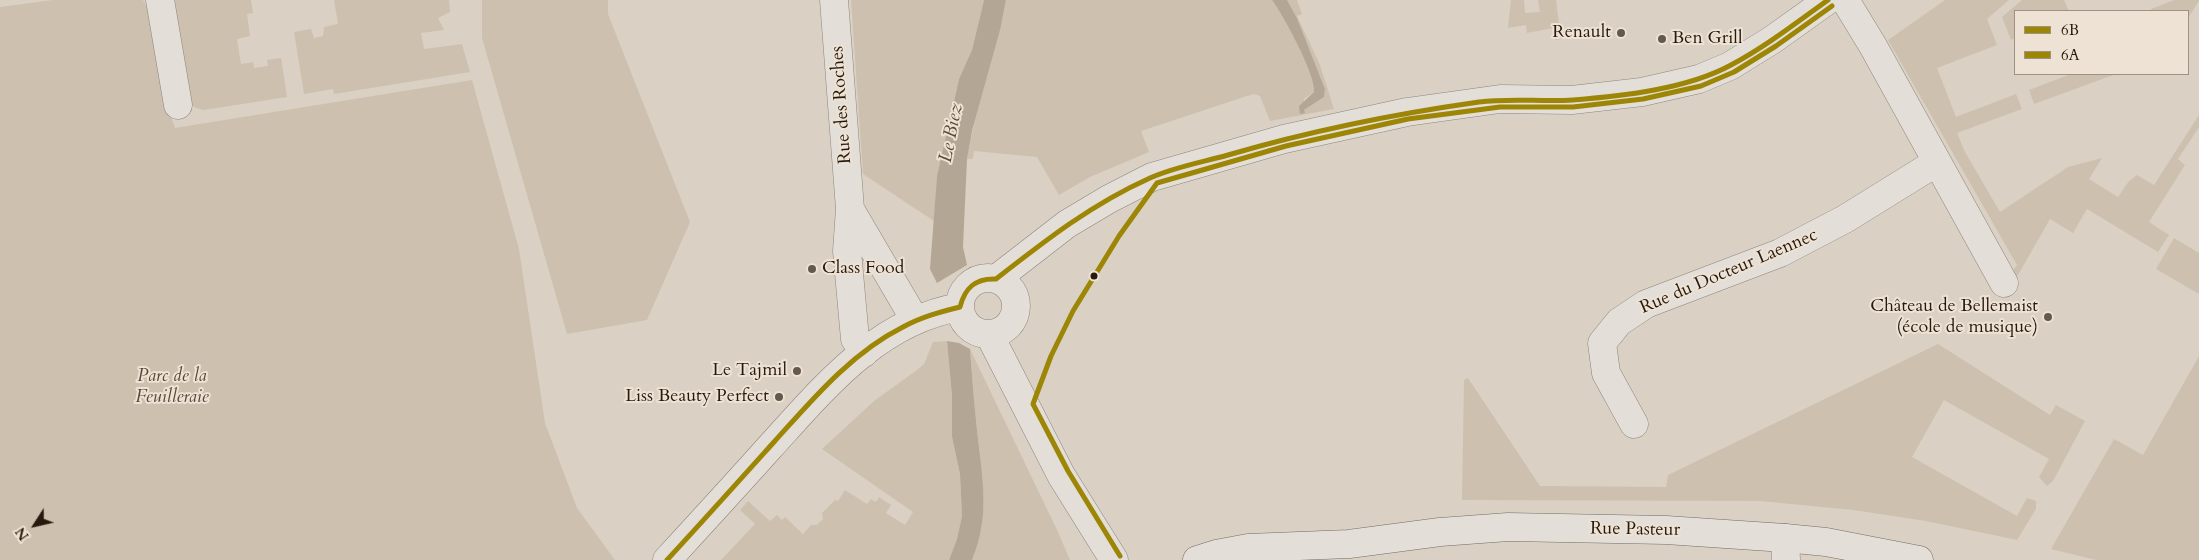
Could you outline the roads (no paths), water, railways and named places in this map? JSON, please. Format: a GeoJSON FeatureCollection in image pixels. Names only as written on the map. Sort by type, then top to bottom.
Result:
{"type":"FeatureCollection","features":[{"type":"Feature","properties":{"kind":"street"},"geometry":{"type":"LineString","coordinates":[[160,0],[178,105]]}},
{"type":"Feature","properties":{"kind":"street","name":"Rue des Roches"},"geometry":{"type":"LineString","coordinates":[[834,0],[850,209],[848,259],[855,339],[864,352]]}},
{"type":"Feature","properties":{"kind":"street"},"geometry":{"type":"LineString","coordinates":[[996,279],[1067,224],[1108,199],[1152,177],[1284,140],[1407,112],[1500,99],[1572,100],[1642,92],[1699,79],[1730,66],[1772,40],[1828,0]]}},
{"type":"Feature","properties":{"kind":"street"},"geometry":{"type":"LineString","coordinates":[[1845,0],[1874,46],[2004,283]]}},
{"type":"Feature","properties":{"kind":"street","name":"Rue du Docteur Laennec"},"geometry":{"type":"LineString","coordinates":[[1634,424],[1606,373],[1602,343],[1619,322],[1646,304],[1780,253],[1845,219],[1937,162]]}},
{"type":"Feature","properties":{"kind":"street","name":"Rue des Roches"},"geometry":{"type":"LineString","coordinates":[[850,209],[915,320]]}},
{"type":"Feature","properties":{"kind":"street"},"geometry":{"type":"LineString","coordinates":[[986,278],[996,279],[1006,284],[1013,293],[1016,310],[1010,325],[1000,332],[978,333],[969,327],[963,318],[960,307],[962,297],[967,288],[976,281],[986,278]]}},
{"type":"Feature","properties":{"kind":"street"},"geometry":{"type":"LineString","coordinates":[[667,560],[826,386],[864,352],[886,336],[915,320],[942,310],[960,307]]}},
{"type":"Feature","properties":{"kind":"street"},"geometry":{"type":"LineString","coordinates":[[989,334],[1061,475],[1114,560]]}},
{"type":"Feature","properties":{"kind":"street","name":"Rue Pasteur"},"geometry":{"type":"LineString","coordinates":[[1197,560],[1248,548],[1349,544],[1440,532],[1508,527],[1666,530],[1786,549],[1826,542],[1919,560]]}},
{"type":"Feature","properties":{"kind":"street","name":"Rue Pasteur"},"geometry":{"type":"LineString","coordinates":[[1299,560],[1349,544]]}},
{"type":"Feature","properties":{"kind":"water","name":"Le Biez"},"geometry":{"type":"Polygon","coordinates":[[[984,0],[1006,0],[1000,30],[972,131],[967,159],[963,247],[967,265],[937,283],[930,269],[937,176],[959,79],[972,50],[984,0]]]}},
{"type":"Feature","properties":{"kind":"water"},"geometry":{"type":"Polygon","coordinates":[[[1272,0],[1287,0],[1297,18],[1325,89],[1324,97],[1304,110],[1305,113],[1300,114],[1299,106],[1314,92],[1310,73],[1298,45],[1272,0]]]}},
{"type":"Feature","properties":{"kind":"water"},"geometry":{"type":"Polygon","coordinates":[[[947,341],[959,343],[970,349],[984,496],[982,527],[972,560],[949,560],[957,539],[962,516],[960,474],[952,437],[952,396],[947,341]]]}},
{"type":"Feature","properties":{"kind":"place","name":"Renault"},"geometry":{"type":"Point","coordinates":[1621,33]}},
{"type":"Feature","properties":{"kind":"place","name":"Ben Grill"},"geometry":{"type":"Point","coordinates":[1662,39]}},
{"type":"Feature","properties":{"kind":"place","name":"Class Food"},"geometry":{"type":"Point","coordinates":[812,269]}},
{"type":"Feature","properties":{"kind":"place","name":"Château de Bellemaist (école de musique)"},"geometry":{"type":"Point","coordinates":[2048,317]}},
{"type":"Feature","properties":{"kind":"place","name":"Le Tajmil"},"geometry":{"type":"Point","coordinates":[797,371]}},
{"type":"Feature","properties":{"kind":"place","name":"Liss Beauty Perfect"},"geometry":{"type":"Point","coordinates":[779,397]}},
{"type":"Feature","properties":{"kind":"park label","name":"Parc de la Feuilleraie"},"geometry":{"type":"Point","coordinates":[172,387]}}]}
